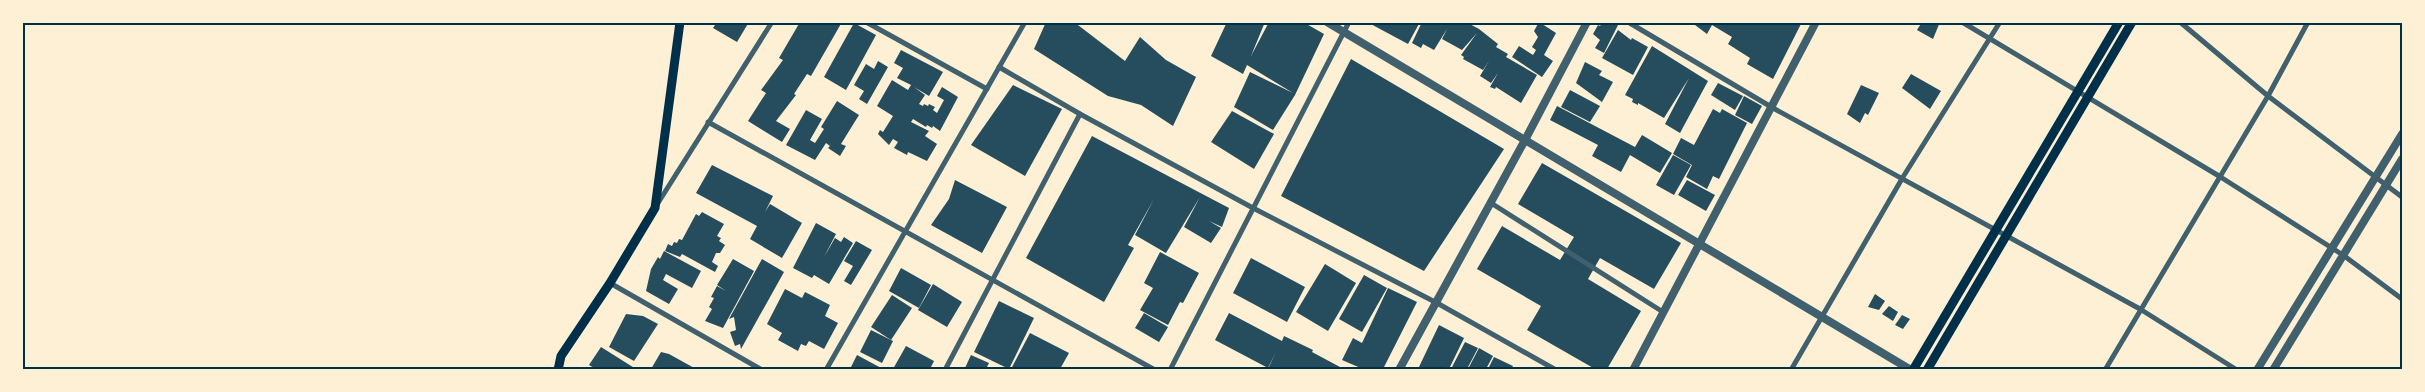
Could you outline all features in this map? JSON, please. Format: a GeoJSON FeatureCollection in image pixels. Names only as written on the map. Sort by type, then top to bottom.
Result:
{"type":"FeatureCollection","features":[{"type":"Feature","properties":{"kind":"main road"},"geometry":{"type":"LineString","coordinates":[[558,370],[561,356],[610,284],[655,208],[680,22]]}},
{"type":"Feature","properties":{"kind":"main road"},"geometry":{"type":"LineString","coordinates":[[1912,370],[2078,94],[2119,22]]}},
{"type":"Feature","properties":{"kind":"main road"},"geometry":{"type":"LineString","coordinates":[[1927,370],[2132,22]]}},
{"type":"Feature","properties":{"kind":"street"},"geometry":{"type":"LineString","coordinates":[[655,208],[772,22]]}},
{"type":"Feature","properties":{"kind":"street"},"geometry":{"type":"LineString","coordinates":[[866,22],[987,88]]}},
{"type":"Feature","properties":{"kind":"street"},"geometry":{"type":"LineString","coordinates":[[826,370],[1024,22]]}},
{"type":"Feature","properties":{"kind":"street"},"geometry":{"type":"LineString","coordinates":[[1327,22],[1912,370]]}},
{"type":"Feature","properties":{"kind":"street"},"geometry":{"type":"LineString","coordinates":[[1170,370],[1349,22]]}},
{"type":"Feature","properties":{"kind":"street"},"geometry":{"type":"LineString","coordinates":[[1399,370],[1437,303],[1587,22]]}},
{"type":"Feature","properties":{"kind":"street"},"geometry":{"type":"LineString","coordinates":[[1628,22],[1772,108],[2140,309],[2237,370]]}},
{"type":"Feature","properties":{"kind":"street"},"geometry":{"type":"LineString","coordinates":[[1633,370],[1816,22]]}},
{"type":"Feature","properties":{"kind":"street"},"geometry":{"type":"LineString","coordinates":[[1962,22],[2078,94],[2219,176],[2343,255],[2402,299]]}},
{"type":"Feature","properties":{"kind":"street"},"geometry":{"type":"LineString","coordinates":[[1791,370],[1903,178],[2000,22]]}},
{"type":"Feature","properties":{"kind":"street"},"geometry":{"type":"LineString","coordinates":[[2180,22],[2268,96],[2402,198]]}},
{"type":"Feature","properties":{"kind":"street"},"geometry":{"type":"LineString","coordinates":[[2105,370],[2268,96],[2308,22]]}},
{"type":"Feature","properties":{"kind":"street"},"geometry":{"type":"LineString","coordinates":[[999,66],[1080,114],[1252,208],[1437,303],[1556,370]]}},
{"type":"Feature","properties":{"kind":"street"},"geometry":{"type":"LineString","coordinates":[[945,370],[1080,114]]}},
{"type":"Feature","properties":{"kind":"street"},"geometry":{"type":"LineString","coordinates":[[708,122],[1155,370]]}},
{"type":"Feature","properties":{"kind":"street"},"geometry":{"type":"LineString","coordinates":[[2257,370],[2402,134]]}},
{"type":"Feature","properties":{"kind":"street"},"geometry":{"type":"LineString","coordinates":[[2273,370],[2402,159]]}},
{"type":"Feature","properties":{"kind":"street"},"geometry":{"type":"LineString","coordinates":[[1491,203],[1663,312]]}},
{"type":"Feature","properties":{"kind":"street"},"geometry":{"type":"LineString","coordinates":[[610,284],[762,370]]}},
{"type":"Feature","properties":{"kind":"building"},"geometry":{"type":"Polygon","coordinates":[[[717,22],[749,22],[737,42],[713,28],[717,22]]]}},
{"type":"Feature","properties":{"kind":"building"},"geometry":{"type":"Polygon","coordinates":[[[800,22],[842,22],[811,76],[807,74],[794,94],[796,95],[776,121],[790,129],[782,142],[748,121],[766,93],[761,90],[783,60],[779,58],[800,22]]]}},
{"type":"Feature","properties":{"kind":"building"},"geometry":{"type":"Polygon","coordinates":[[[1046,22],[1074,22],[1125,61],[1140,37],[1166,60],[1196,77],[1173,126],[1141,105],[1108,96],[1034,49],[1046,22]]]}},
{"type":"Feature","properties":{"kind":"building"},"geometry":{"type":"Polygon","coordinates":[[[1227,22],[1265,22],[1251,56],[1269,22],[1303,22],[1324,34],[1295,95],[1273,130],[1234,107],[1250,72],[1293,93],[1247,65],[1243,74],[1211,56],[1227,22]]]}},
{"type":"Feature","properties":{"kind":"building"},"geometry":{"type":"Polygon","coordinates":[[[1367,22],[1420,22],[1408,44],[1367,22]]]}},
{"type":"Feature","properties":{"kind":"building"},"geometry":{"type":"Polygon","coordinates":[[[1422,22],[1466,22],[1479,29],[1498,44],[1496,47],[1508,54],[1506,57],[1537,75],[1521,103],[1496,87],[1495,89],[1490,87],[1498,73],[1491,83],[1480,76],[1489,61],[1483,70],[1463,59],[1464,57],[1461,55],[1477,33],[1462,50],[1442,39],[1447,29],[1434,50],[1423,44],[1421,48],[1412,43],[1422,22]]]}},
{"type":"Feature","properties":{"kind":"building"},"geometry":{"type":"Polygon","coordinates":[[[1539,22],[1556,33],[1544,55],[1553,61],[1542,77],[1512,57],[1519,46],[1533,55],[1536,50],[1532,47],[1538,37],[1534,31],[1539,22]]]}},
{"type":"Feature","properties":{"kind":"building"},"geometry":{"type":"Polygon","coordinates":[[[1603,22],[1613,22],[1618,25],[1604,53],[1595,48],[1600,40],[1593,34],[1598,25],[1600,26],[1603,22]]]}},
{"type":"Feature","properties":{"kind":"building"},"geometry":{"type":"Polygon","coordinates":[[[1691,22],[1802,22],[1773,79],[1747,64],[1750,58],[1728,44],[1732,37],[1712,25],[1707,34],[1691,22]]]}},
{"type":"Feature","properties":{"kind":"building"},"geometry":{"type":"Polygon","coordinates":[[[1922,22],[1940,22],[1933,39],[1917,30],[1922,22]]]}},
{"type":"Feature","properties":{"kind":"building"},"geometry":{"type":"Polygon","coordinates":[[[854,23],[876,35],[846,90],[824,77],[854,23]]]}},
{"type":"Feature","properties":{"kind":"building"},"geometry":{"type":"Polygon","coordinates":[[[1618,30],[1631,40],[1632,38],[1648,47],[1633,75],[1602,58],[1618,30]]]}},
{"type":"Feature","properties":{"kind":"building"},"geometry":{"type":"Polygon","coordinates":[[[1652,46],[1708,81],[1680,133],[1665,124],[1689,78],[1664,118],[1638,103],[1638,105],[1632,102],[1633,99],[1625,95],[1652,46]]]}},
{"type":"Feature","properties":{"kind":"building"},"geometry":{"type":"Polygon","coordinates":[[[901,50],[943,72],[929,96],[914,87],[925,95],[919,104],[928,106],[929,104],[935,107],[933,110],[937,113],[944,100],[937,96],[942,87],[958,97],[940,131],[933,126],[932,128],[927,125],[926,127],[913,119],[911,122],[929,131],[925,136],[937,144],[927,161],[908,152],[907,155],[894,148],[898,142],[893,139],[889,145],[878,134],[880,130],[883,132],[893,116],[877,106],[892,80],[908,90],[911,85],[897,78],[903,68],[894,63],[901,50]]]}},
{"type":"Feature","properties":{"kind":"building"},"geometry":{"type":"Polygon","coordinates":[[[1351,59],[1504,149],[1424,271],[1281,196],[1351,59]]]}},
{"type":"Feature","properties":{"kind":"building"},"geometry":{"type":"Polygon","coordinates":[[[878,61],[888,67],[867,104],[859,99],[864,91],[854,85],[866,64],[874,69],[878,61]]]}},
{"type":"Feature","properties":{"kind":"building"},"geometry":{"type":"Polygon","coordinates":[[[1585,62],[1602,71],[1599,75],[1613,82],[1602,102],[1576,83],[1585,62]]]}},
{"type":"Feature","properties":{"kind":"building"},"geometry":{"type":"Polygon","coordinates":[[[1911,74],[1941,91],[1930,109],[1902,88],[1911,74]]]}},
{"type":"Feature","properties":{"kind":"building"},"geometry":{"type":"Polygon","coordinates":[[[1718,83],[1743,96],[1735,110],[1711,95],[1718,83]]]}},
{"type":"Feature","properties":{"kind":"building"},"geometry":{"type":"Polygon","coordinates":[[[1013,85],[1062,109],[1025,176],[971,145],[1013,85]]]}},
{"type":"Feature","properties":{"kind":"building"},"geometry":{"type":"Polygon","coordinates":[[[1861,85],[1879,93],[1868,115],[1865,113],[1860,123],[1847,114],[1861,85]]]}},
{"type":"Feature","properties":{"kind":"building"},"geometry":{"type":"Polygon","coordinates":[[[1570,90],[1600,106],[1590,122],[1561,107],[1570,90]]]}},
{"type":"Feature","properties":{"kind":"building"},"geometry":{"type":"Polygon","coordinates":[[[1744,96],[1762,106],[1752,124],[1735,115],[1744,96]]]}},
{"type":"Feature","properties":{"kind":"building"},"geometry":{"type":"Polygon","coordinates":[[[837,101],[859,115],[841,144],[846,146],[840,156],[828,148],[830,146],[826,143],[815,160],[786,145],[806,110],[822,119],[810,140],[815,143],[824,129],[821,127],[837,101]]]}},
{"type":"Feature","properties":{"kind":"building"},"geometry":{"type":"Polygon","coordinates":[[[1557,106],[1635,147],[1642,135],[1672,153],[1660,173],[1630,155],[1621,172],[1592,156],[1598,145],[1550,120],[1557,106]]]}},
{"type":"Feature","properties":{"kind":"building"},"geometry":{"type":"Polygon","coordinates":[[[1713,109],[1720,113],[1722,109],[1747,123],[1719,179],[1713,176],[1707,189],[1686,177],[1692,165],[1673,154],[1681,138],[1694,145],[1713,109]]]}},
{"type":"Feature","properties":{"kind":"building"},"geometry":{"type":"Polygon","coordinates":[[[1232,111],[1274,134],[1254,169],[1211,142],[1232,111]]]}},
{"type":"Feature","properties":{"kind":"building"},"geometry":{"type":"Polygon","coordinates":[[[1092,136],[1229,208],[1222,227],[1209,221],[1221,228],[1211,243],[1184,227],[1200,197],[1166,253],[1135,235],[1154,199],[1128,245],[1134,248],[1104,302],[1026,258],[1092,136]]]}},
{"type":"Feature","properties":{"kind":"building"},"geometry":{"type":"Polygon","coordinates":[[[1673,155],[1691,165],[1674,195],[1656,185],[1673,155]]]}},
{"type":"Feature","properties":{"kind":"building"},"geometry":{"type":"Polygon","coordinates":[[[1542,163],[1681,243],[1654,289],[1600,258],[1588,279],[1641,311],[1607,369],[1595,369],[1527,330],[1541,306],[1477,269],[1502,226],[1560,260],[1574,237],[1518,204],[1542,163]]]}},
{"type":"Feature","properties":{"kind":"building"},"geometry":{"type":"Polygon","coordinates":[[[712,165],[773,196],[765,212],[770,204],[802,223],[782,258],[750,239],[757,226],[696,193],[712,165]]]}},
{"type":"Feature","properties":{"kind":"building"},"geometry":{"type":"Polygon","coordinates":[[[955,180],[1007,207],[982,253],[931,225],[949,199],[955,180]]]}},
{"type":"Feature","properties":{"kind":"building"},"geometry":{"type":"Polygon","coordinates":[[[1687,180],[1715,195],[1706,211],[1678,195],[1687,180]]]}},
{"type":"Feature","properties":{"kind":"building"},"geometry":{"type":"Polygon","coordinates":[[[702,212],[724,224],[717,236],[721,238],[719,241],[725,245],[720,253],[716,253],[712,262],[718,266],[715,272],[682,254],[680,257],[665,251],[668,244],[672,246],[679,239],[682,240],[696,214],[699,216],[702,212]]]}},
{"type":"Feature","properties":{"kind":"building"},"geometry":{"type":"Polygon","coordinates":[[[816,223],[836,234],[824,257],[835,238],[841,242],[844,237],[853,243],[829,284],[814,275],[812,278],[793,268],[816,223]]]}},
{"type":"Feature","properties":{"kind":"building"},"geometry":{"type":"Polygon","coordinates":[[[856,241],[872,250],[851,285],[844,281],[853,266],[844,261],[856,241]]]}},
{"type":"Feature","properties":{"kind":"building"},"geometry":{"type":"Polygon","coordinates":[[[664,251],[701,271],[692,288],[666,274],[663,280],[678,289],[669,304],[646,291],[651,269],[664,251]]]}},
{"type":"Feature","properties":{"kind":"building"},"geometry":{"type":"Polygon","coordinates":[[[1160,252],[1199,273],[1183,303],[1180,302],[1168,325],[1140,310],[1153,288],[1144,283],[1160,252]]]}},
{"type":"Feature","properties":{"kind":"building"},"geometry":{"type":"Polygon","coordinates":[[[1251,258],[1305,287],[1287,322],[1233,293],[1251,258]]]}},
{"type":"Feature","properties":{"kind":"building"},"geometry":{"type":"Polygon","coordinates":[[[733,259],[754,271],[723,328],[705,321],[712,309],[709,307],[714,298],[711,297],[717,286],[726,291],[717,285],[733,259]]]}},
{"type":"Feature","properties":{"kind":"building"},"geometry":{"type":"Polygon","coordinates":[[[762,259],[784,272],[741,349],[740,344],[735,346],[730,332],[736,330],[734,317],[729,319],[762,259]]]}},
{"type":"Feature","properties":{"kind":"building"},"geometry":{"type":"Polygon","coordinates":[[[1325,264],[1356,283],[1328,331],[1296,312],[1325,264]]]}},
{"type":"Feature","properties":{"kind":"building"},"geometry":{"type":"Polygon","coordinates":[[[901,268],[931,285],[919,308],[889,291],[901,268]]]}},
{"type":"Feature","properties":{"kind":"building"},"geometry":{"type":"Polygon","coordinates":[[[1364,275],[1387,288],[1362,332],[1339,319],[1364,275]]]}},
{"type":"Feature","properties":{"kind":"building"},"geometry":{"type":"Polygon","coordinates":[[[933,284],[962,302],[947,327],[918,310],[933,284]]]}},
{"type":"Feature","properties":{"kind":"building"},"geometry":{"type":"Polygon","coordinates":[[[1388,288],[1417,302],[1383,369],[1363,369],[1342,360],[1353,338],[1362,343],[1388,288]]]}},
{"type":"Feature","properties":{"kind":"building"},"geometry":{"type":"Polygon","coordinates":[[[785,289],[802,298],[805,292],[830,305],[825,316],[838,323],[824,349],[809,341],[806,346],[801,344],[798,351],[778,340],[782,333],[767,324],[785,289]]]}},
{"type":"Feature","properties":{"kind":"building"},"geometry":{"type":"Polygon","coordinates":[[[1875,294],[1885,301],[1879,310],[1868,307],[1875,294]]]}},
{"type":"Feature","properties":{"kind":"building"},"geometry":{"type":"Polygon","coordinates":[[[892,295],[912,308],[891,340],[871,327],[892,295]]]}},
{"type":"Feature","properties":{"kind":"building"},"geometry":{"type":"Polygon","coordinates":[[[999,301],[1034,318],[1009,369],[974,352],[999,301]]]}},
{"type":"Feature","properties":{"kind":"building"},"geometry":{"type":"Polygon","coordinates":[[[1889,306],[1898,312],[1893,321],[1882,314],[1889,306]]]}},
{"type":"Feature","properties":{"kind":"building"},"geometry":{"type":"Polygon","coordinates":[[[1144,313],[1168,327],[1159,342],[1135,328],[1144,313]]]}},
{"type":"Feature","properties":{"kind":"building"},"geometry":{"type":"Polygon","coordinates":[[[1229,313],[1282,341],[1284,336],[1313,350],[1312,352],[1340,367],[1339,369],[1268,369],[1276,352],[1268,368],[1215,340],[1229,313]]]}},
{"type":"Feature","properties":{"kind":"building"},"geometry":{"type":"Polygon","coordinates":[[[626,314],[643,316],[658,324],[634,361],[609,347],[626,314]]]}},
{"type":"Feature","properties":{"kind":"building"},"geometry":{"type":"Polygon","coordinates":[[[1902,315],[1910,319],[1903,329],[1895,325],[1902,315]]]}},
{"type":"Feature","properties":{"kind":"building"},"geometry":{"type":"Polygon","coordinates":[[[1439,325],[1464,338],[1449,369],[1418,369],[1439,325]]]}},
{"type":"Feature","properties":{"kind":"building"},"geometry":{"type":"Polygon","coordinates":[[[871,330],[893,341],[882,363],[860,352],[871,330]]]}},
{"type":"Feature","properties":{"kind":"building"},"geometry":{"type":"Polygon","coordinates":[[[1030,333],[1069,353],[1060,369],[1011,369],[1030,333]]]}},
{"type":"Feature","properties":{"kind":"building"},"geometry":{"type":"Polygon","coordinates":[[[1465,342],[1478,348],[1467,369],[1451,369],[1465,342]]]}},
{"type":"Feature","properties":{"kind":"building"},"geometry":{"type":"Polygon","coordinates":[[[906,346],[934,361],[930,369],[893,369],[906,346]]]}},
{"type":"Feature","properties":{"kind":"building"},"geometry":{"type":"Polygon","coordinates":[[[601,347],[636,369],[596,369],[589,365],[601,347]]]}},
{"type":"Feature","properties":{"kind":"building"},"geometry":{"type":"Polygon","coordinates":[[[1479,348],[1493,356],[1486,369],[1468,369],[1479,348]]]}},
{"type":"Feature","properties":{"kind":"building"},"geometry":{"type":"Polygon","coordinates":[[[661,352],[669,354],[696,369],[651,369],[661,352]]]}},
{"type":"Feature","properties":{"kind":"building"},"geometry":{"type":"Polygon","coordinates":[[[857,355],[883,369],[850,369],[857,355]]]}},
{"type":"Feature","properties":{"kind":"building"},"geometry":{"type":"Polygon","coordinates":[[[971,355],[989,363],[986,369],[965,368],[971,355]]]}},
{"type":"Feature","properties":{"kind":"building"},"geometry":{"type":"Polygon","coordinates":[[[1494,357],[1513,366],[1511,369],[1488,369],[1494,357]]]}}]}
